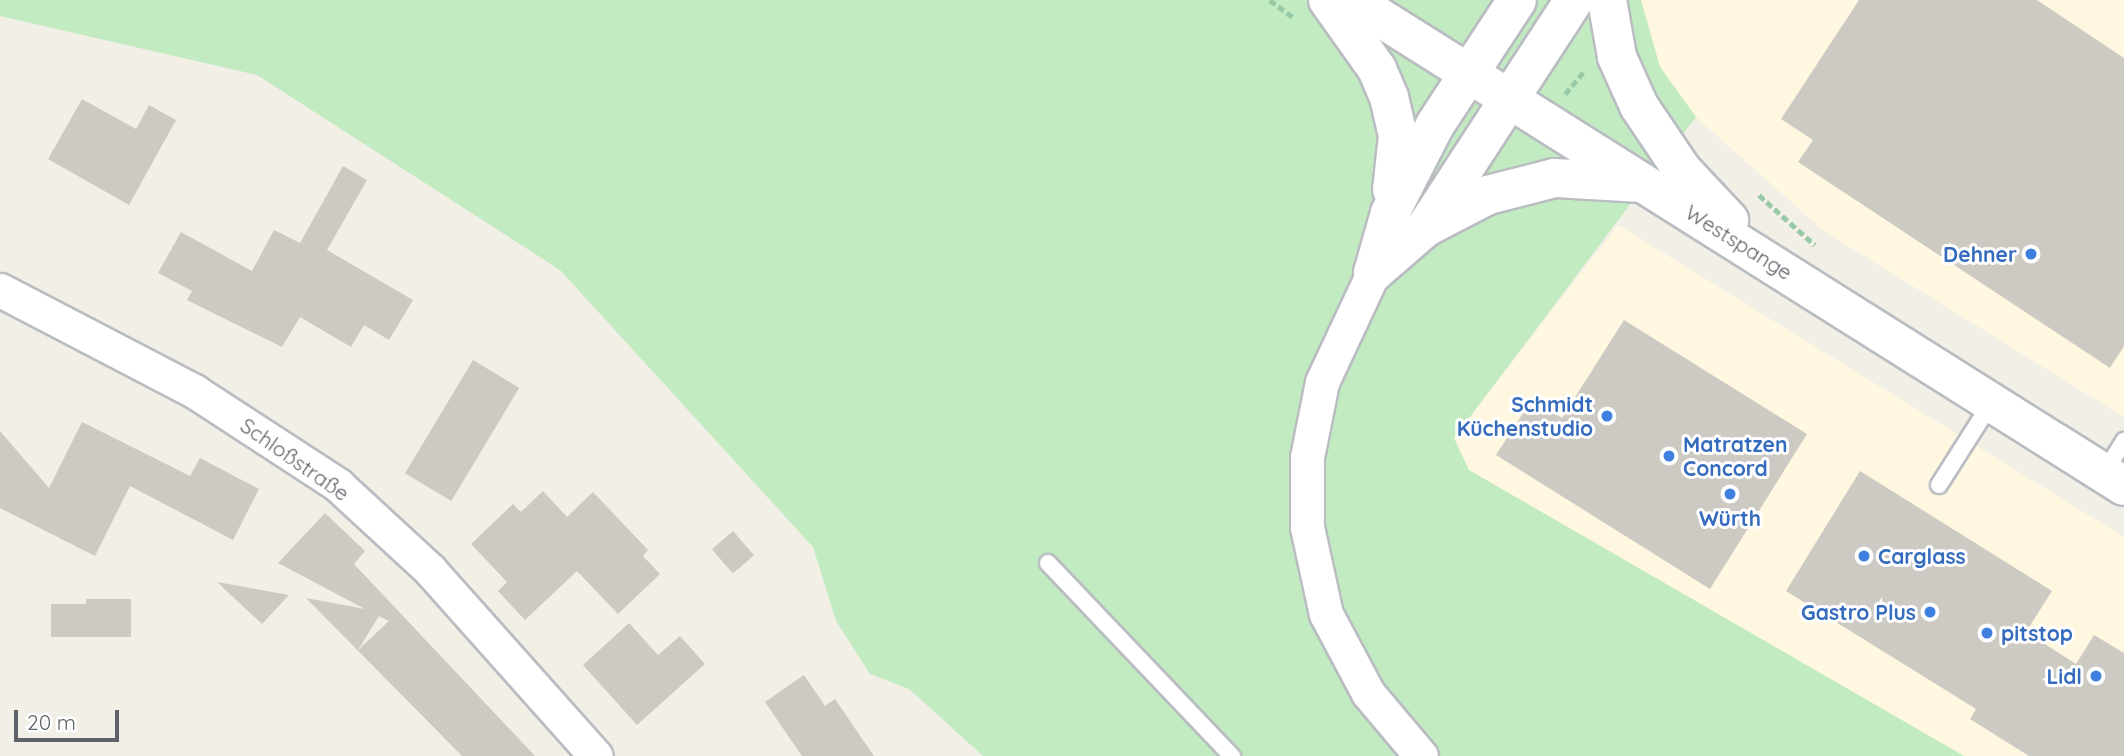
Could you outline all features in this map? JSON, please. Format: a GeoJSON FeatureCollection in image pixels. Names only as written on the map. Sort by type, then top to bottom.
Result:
{"type":"FeatureCollection","features":[{"type":"Feature","properties":{"kind":"main road"},"geometry":{"type":"LineString","coordinates":[[1328,0],[1377,69],[1389,97],[1398,136],[1390,213],[1373,273]]}},
{"type":"Feature","properties":{"kind":"main road","name":"Westspange"},"geometry":{"type":"LineString","coordinates":[[1352,0],[2114,479]]}},
{"type":"Feature","properties":{"kind":"main road"},"geometry":{"type":"LineString","coordinates":[[1383,0],[1403,0]]}},
{"type":"Feature","properties":{"kind":"main road"},"geometry":{"type":"LineString","coordinates":[[1390,213],[1469,72],[1517,0]]}},
{"type":"Feature","properties":{"kind":"main road"},"geometry":{"type":"LineString","coordinates":[[1426,228],[1574,0]]}},
{"type":"Feature","properties":{"kind":"main road"},"geometry":{"type":"LineString","coordinates":[[1607,0],[1617,57],[1639,106],[1682,170],[1764,257]]}},
{"type":"Feature","properties":{"kind":"main road"},"geometry":{"type":"LineString","coordinates":[[1373,273],[1426,228],[1488,195],[1554,178],[1643,183]]}},
{"type":"Feature","properties":{"kind":"street"},"geometry":{"type":"LineString","coordinates":[[1373,273],[1322,382],[1307,457],[1307,527],[1326,614],[1368,693],[1421,756]]}},
{"type":"Feature","properties":{"kind":"street","name":"Schloßstraße"},"geometry":{"type":"LineString","coordinates":[[0,290],[194,391],[338,485],[430,570],[596,756]]}},
{"type":"Feature","properties":{"kind":"lane"},"geometry":{"type":"LineString","coordinates":[[1939,485],[1990,403]]}},
{"type":"Feature","properties":{"kind":"lane"},"geometry":{"type":"LineString","coordinates":[[2114,479],[2124,441]]}},
{"type":"Feature","properties":{"kind":"lane"},"geometry":{"type":"LineString","coordinates":[[1048,563],[1233,756]]}},
{"type":"Feature","properties":{"kind":"path"},"geometry":{"type":"LineString","coordinates":[[1548,40],[1587,68],[1617,57]]}},
{"type":"Feature","properties":{"kind":"path"},"geometry":{"type":"LineString","coordinates":[[1756,193],[1818,248]]}},
{"type":"Feature","properties":{"kind":"shaded area","name":"Dehner"},"geometry":{"type":"Polygon","coordinates":[[[1641,0],[2124,0],[2124,417],[1824,231],[1696,117],[1660,67],[1641,0]]]}},
{"type":"Feature","properties":{"kind":"shaded area"},"geometry":{"type":"Polygon","coordinates":[[[1618,225],[2124,537],[2124,756],[1964,756],[1469,470],[1454,438],[1618,225]]]}},
{"type":"Feature","properties":{"kind":"green space"},"geometry":{"type":"Polygon","coordinates":[[[0,0],[1641,0],[1660,67],[1696,117],[1454,438],[1469,470],[1964,756],[983,756],[909,689],[870,674],[836,621],[813,547],[560,270],[257,75],[0,16],[0,0]]]}},
{"type":"Feature","properties":{"kind":"building","name":"Dehner"},"geometry":{"type":"Polygon","coordinates":[[[1859,0],[2037,0],[2124,58],[2124,346],[2110,368],[1798,162],[1813,140],[1781,119],[1859,0]]]}},
{"type":"Feature","properties":{"kind":"building"},"geometry":{"type":"Polygon","coordinates":[[[82,99],[136,129],[149,105],[176,120],[129,205],[48,159],[82,99]]]}},
{"type":"Feature","properties":{"kind":"building"},"geometry":{"type":"Polygon","coordinates":[[[343,166],[367,180],[327,250],[413,300],[389,340],[364,325],[351,347],[300,317],[282,347],[187,300],[192,291],[158,273],[181,232],[252,271],[274,230],[300,243],[343,166]]]}},
{"type":"Feature","properties":{"kind":"building"},"geometry":{"type":"Polygon","coordinates":[[[1624,320],[1807,434],[1710,589],[1496,455],[1532,399],[1562,418],[1624,320]]]}},
{"type":"Feature","properties":{"kind":"building"},"geometry":{"type":"Polygon","coordinates":[[[473,360],[519,388],[451,501],[405,473],[473,360]]]}},
{"type":"Feature","properties":{"kind":"building"},"geometry":{"type":"Polygon","coordinates":[[[82,422],[190,476],[200,458],[259,489],[233,540],[130,486],[95,556],[0,508],[0,431],[49,488],[82,422]]]}},
{"type":"Feature","properties":{"kind":"building"},"geometry":{"type":"Polygon","coordinates":[[[1860,471],[2052,591],[2026,632],[2076,664],[2094,635],[2124,653],[2124,756],[2029,756],[1970,719],[1976,709],[1786,591],[1860,471]]]}},
{"type":"Feature","properties":{"kind":"building"},"geometry":{"type":"Polygon","coordinates":[[[543,491],[567,517],[593,492],[648,550],[643,556],[660,574],[618,614],[577,571],[525,620],[498,591],[507,582],[471,544],[513,504],[521,512],[543,491]]]}},
{"type":"Feature","properties":{"kind":"building"},"geometry":{"type":"Polygon","coordinates":[[[325,513],[365,551],[354,564],[535,756],[462,756],[306,598],[365,609],[278,563],[325,513]],[[379,616],[358,650],[389,621],[379,616]]]}},
{"type":"Feature","properties":{"kind":"building"},"geometry":{"type":"Polygon","coordinates":[[[733,531],[754,555],[733,574],[712,549],[733,531]]]}},
{"type":"Feature","properties":{"kind":"building"},"geometry":{"type":"Polygon","coordinates":[[[217,582],[289,595],[262,624],[217,582]]]}},
{"type":"Feature","properties":{"kind":"building"},"geometry":{"type":"Polygon","coordinates":[[[86,599],[131,599],[131,637],[51,637],[51,604],[86,604],[86,599]]]}},
{"type":"Feature","properties":{"kind":"building"},"geometry":{"type":"Polygon","coordinates":[[[629,623],[658,655],[680,636],[705,664],[637,725],[583,665],[629,623]]]}},
{"type":"Feature","properties":{"kind":"building"},"geometry":{"type":"Polygon","coordinates":[[[804,675],[825,706],[835,699],[874,756],[802,756],[765,702],[804,675]]]}},
{"type":"Feature","properties":{"kind":"place","name":"Dehner"},"geometry":{"type":"Point","coordinates":[2031,254]}},
{"type":"Feature","properties":{"kind":"place","name":"Schmidt Küchenstudio"},"geometry":{"type":"Point","coordinates":[1607,416]}},
{"type":"Feature","properties":{"kind":"place","name":"Matratzen Concord"},"geometry":{"type":"Point","coordinates":[1669,456]}},
{"type":"Feature","properties":{"kind":"place","name":"Würth"},"geometry":{"type":"Point","coordinates":[1730,494]}},
{"type":"Feature","properties":{"kind":"place","name":"Carglass"},"geometry":{"type":"Point","coordinates":[1864,556]}},
{"type":"Feature","properties":{"kind":"place","name":"Gastro Plus"},"geometry":{"type":"Point","coordinates":[1930,612]}},
{"type":"Feature","properties":{"kind":"place","name":"pitstop"},"geometry":{"type":"Point","coordinates":[1987,633]}},
{"type":"Feature","properties":{"kind":"place","name":"Lidl"},"geometry":{"type":"Point","coordinates":[2096,676]}}]}
